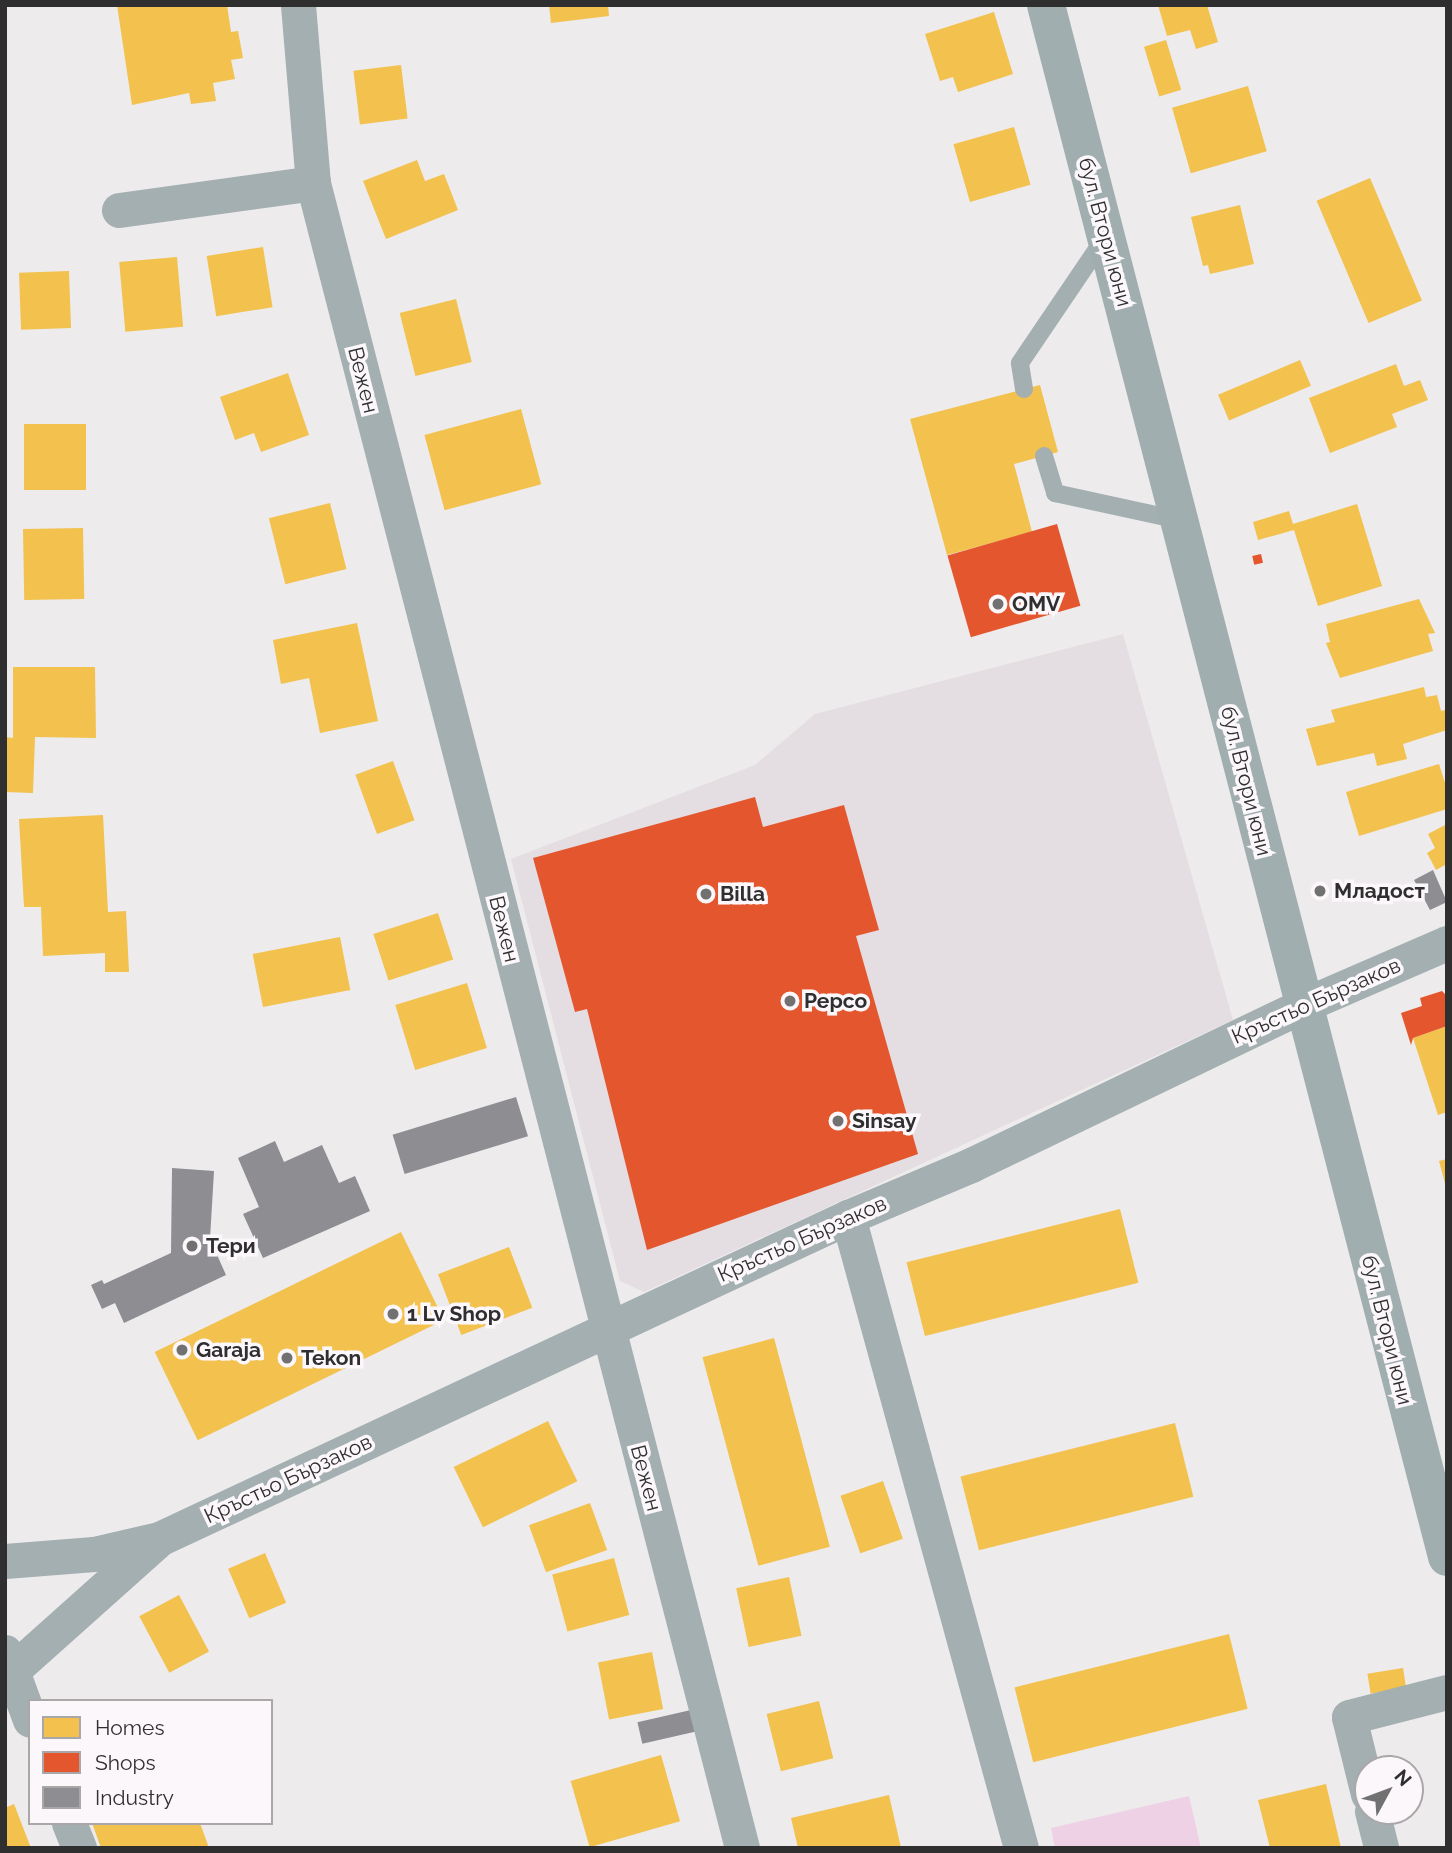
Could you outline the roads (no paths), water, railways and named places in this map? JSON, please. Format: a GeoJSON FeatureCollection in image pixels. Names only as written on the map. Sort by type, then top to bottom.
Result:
{"type":"FeatureCollection","features":[{"type":"Feature","properties":{"kind":"street","name":"Вежен"},"geometry":{"type":"LineString","coordinates":[[298,5],[313,183],[606,1329],[743,1848]]}},
{"type":"Feature","properties":{"kind":"street","name":"бул. Втори юни"},"geometry":{"type":"LineString","coordinates":[[1046,5],[1306,1004],[1382,1317],[1447,1557]]}},
{"type":"Feature","properties":{"kind":"street"},"geometry":{"type":"LineString","coordinates":[[119,210],[313,183]]}},
{"type":"Feature","properties":{"kind":"street","name":"Кръстьо Бързаков"},"geometry":{"type":"LineString","coordinates":[[5,1561],[94,1554],[159,1539],[848,1216],[971,1165],[1306,1004],[1447,943]]}},
{"type":"Feature","properties":{"kind":"street"},"geometry":{"type":"LineString","coordinates":[[848,1216],[1021,1848]]}},
{"type":"Feature","properties":{"kind":"street","name":"Кръстьо Бързаков"},"geometry":{"type":"LineString","coordinates":[[8,1667],[159,1539]]}},
{"type":"Feature","properties":{"kind":"street"},"geometry":{"type":"LineString","coordinates":[[8,1667],[28,1715]]}},
{"type":"Feature","properties":{"kind":"street"},"geometry":{"type":"LineString","coordinates":[[1358,1755],[1349,1717],[1447,1692]]}},
{"type":"Feature","properties":{"kind":"street"},"geometry":{"type":"LineString","coordinates":[[70,1825],[79,1848]]}},
{"type":"Feature","properties":{"kind":"street"},"geometry":{"type":"LineString","coordinates":[[1375,1825],[1381,1848]]}},
{"type":"Feature","properties":{"kind":"lane"},"geometry":{"type":"LineString","coordinates":[[1024,389],[1020,363],[1106,236]]}},
{"type":"Feature","properties":{"kind":"lane"},"geometry":{"type":"LineString","coordinates":[[1044,456],[1055,493],[1179,520]]}},
{"type":"Feature","properties":{"kind":"place","name":"OMV"},"geometry":{"type":"Point","coordinates":[998,604]}},
{"type":"Feature","properties":{"kind":"place","name":"Младост"},"geometry":{"type":"Point","coordinates":[1320,891]}},
{"type":"Feature","properties":{"kind":"place","name":"Billa"},"geometry":{"type":"Point","coordinates":[706,894]}},
{"type":"Feature","properties":{"kind":"place","name":"Pepco"},"geometry":{"type":"Point","coordinates":[790,1001]}},
{"type":"Feature","properties":{"kind":"place","name":"Sinsay"},"geometry":{"type":"Point","coordinates":[838,1121]}},
{"type":"Feature","properties":{"kind":"place","name":"Тери"},"geometry":{"type":"Point","coordinates":[192,1246]}},
{"type":"Feature","properties":{"kind":"place","name":"1 Lv Shop"},"geometry":{"type":"Point","coordinates":[393,1314]}},
{"type":"Feature","properties":{"kind":"place","name":"Garaja"},"geometry":{"type":"Point","coordinates":[182,1350]}},
{"type":"Feature","properties":{"kind":"place","name":"Tekon"},"geometry":{"type":"Point","coordinates":[287,1358]}}]}
